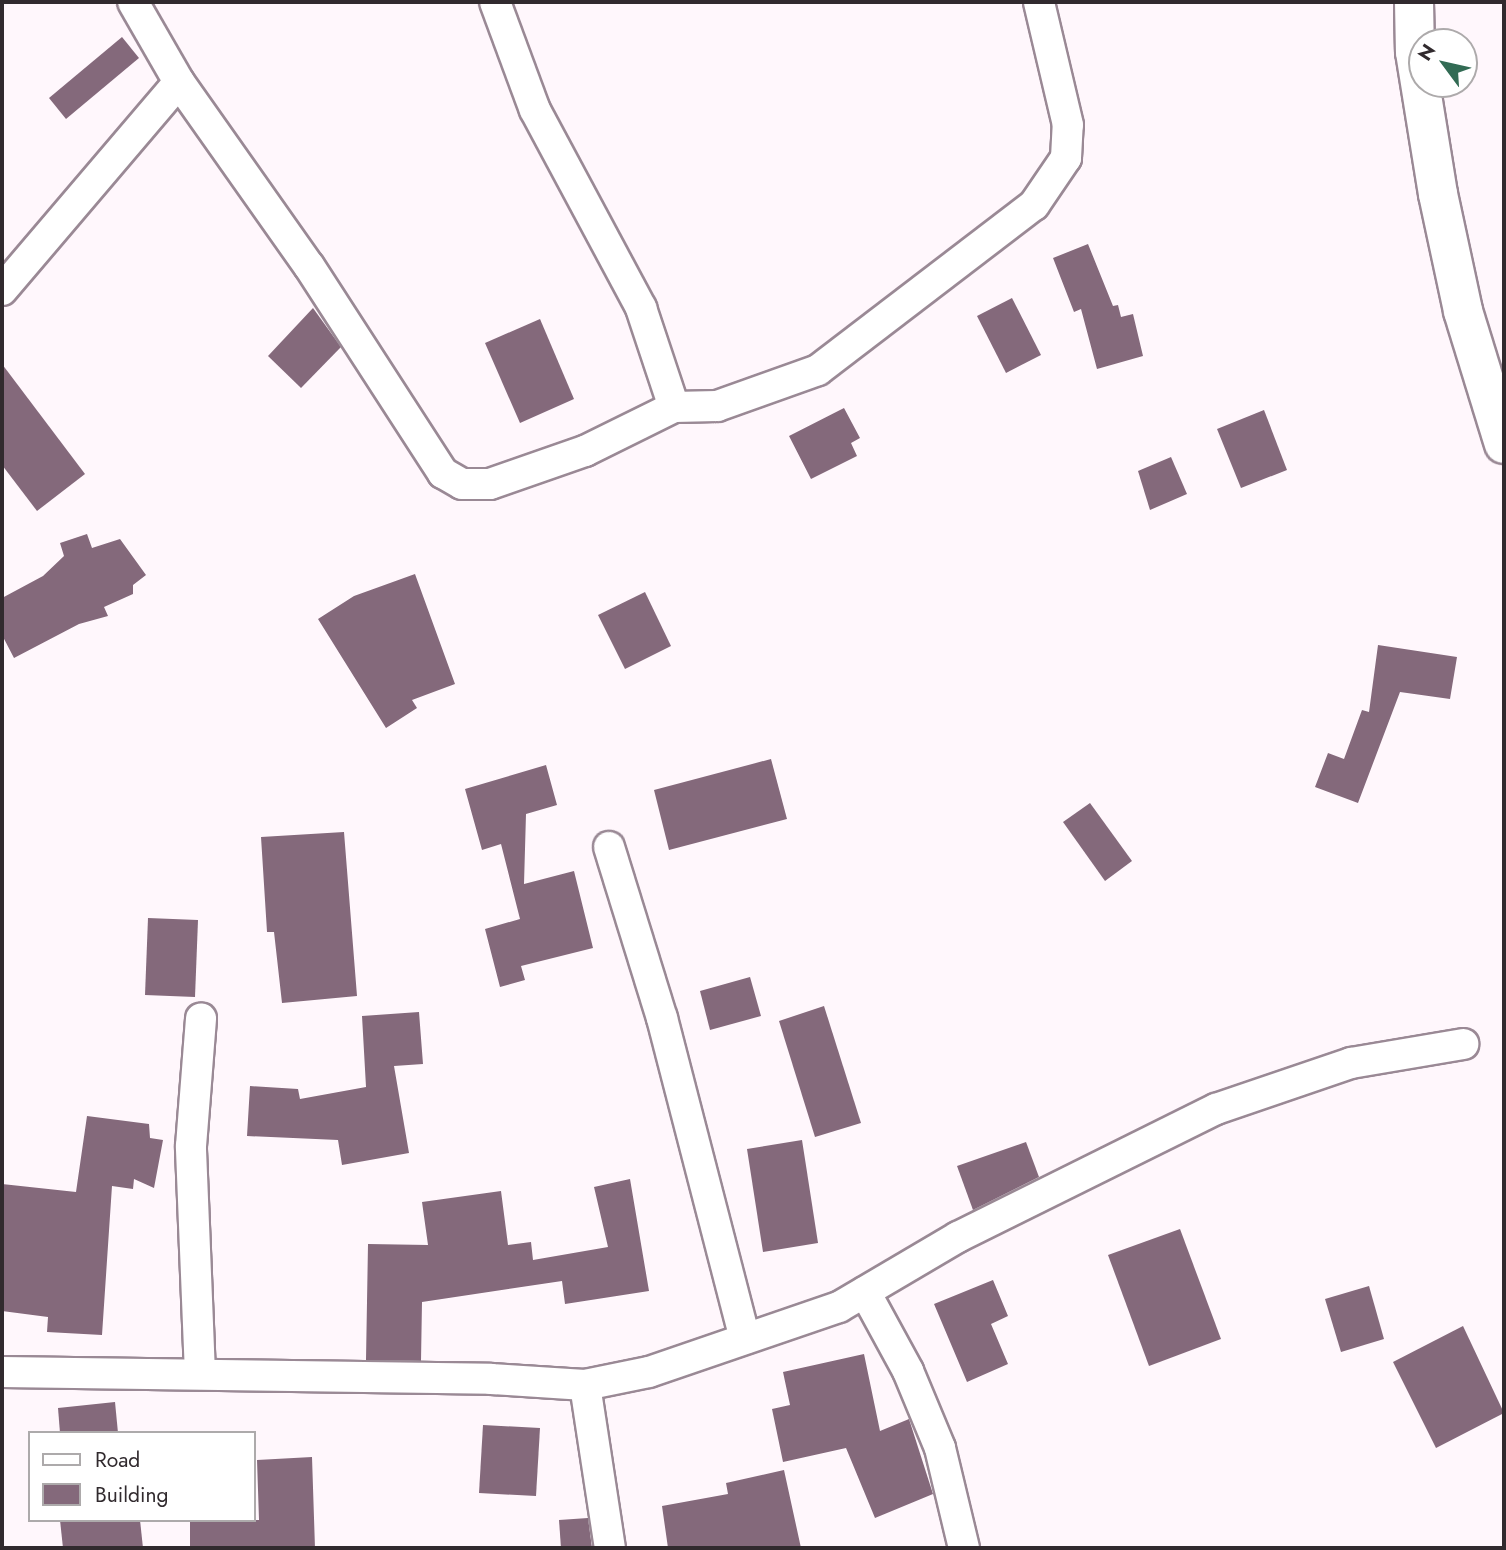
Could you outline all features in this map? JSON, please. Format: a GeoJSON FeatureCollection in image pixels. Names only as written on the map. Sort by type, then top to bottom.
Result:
{"type":"FeatureCollection","features":[{"type":"Feature","properties":{"kind":"main road"},"geometry":{"type":"LineString","coordinates":[[1414,2],[1416,52],[1438,194],[1463,311],[1504,444]]}},
{"type":"Feature","properties":{"kind":"street"},"geometry":{"type":"LineString","coordinates":[[132,2],[179,82],[309,266],[443,473],[462,484],[491,484],[585,451],[674,407],[717,406],[818,370],[1034,205],[1066,158],[1068,125],[1039,2]]}},
{"type":"Feature","properties":{"kind":"street"},"geometry":{"type":"LineString","coordinates":[[495,2],[535,110],[640,308],[674,407]]}},
{"type":"Feature","properties":{"kind":"street"},"geometry":{"type":"LineString","coordinates":[[2,290],[179,82]]}},
{"type":"Feature","properties":{"kind":"street"},"geometry":{"type":"LineString","coordinates":[[609,847],[662,1018],[745,1338]]}},
{"type":"Feature","properties":{"kind":"street"},"geometry":{"type":"LineString","coordinates":[[200,1374],[191,1146],[201,1018]]}},
{"type":"Feature","properties":{"kind":"street"},"geometry":{"type":"LineString","coordinates":[[2,1372],[200,1374],[585,1385],[649,1372],[839,1307],[958,1237],[1216,1109],[1351,1063],[1463,1044]]}},
{"type":"Feature","properties":{"kind":"street"},"geometry":{"type":"LineString","coordinates":[[865,1292],[908,1371],[940,1448],[964,1548]]}},
{"type":"Feature","properties":{"kind":"street"},"geometry":{"type":"LineString","coordinates":[[585,1385],[610,1548]]}},
{"type":"Feature","properties":{"kind":"building"},"geometry":{"type":"Polygon","coordinates":[[[122,37],[139,58],[66,119],[49,98],[122,37]]]}},
{"type":"Feature","properties":{"kind":"building"},"geometry":{"type":"Polygon","coordinates":[[[1088,244],[1113,306],[1118,305],[1121,317],[1133,314],[1143,356],[1097,369],[1081,309],[1074,312],[1053,258],[1088,244]]]}},
{"type":"Feature","properties":{"kind":"building"},"geometry":{"type":"Polygon","coordinates":[[[1012,298],[1041,355],[1006,373],[977,316],[1012,298]]]}},
{"type":"Feature","properties":{"kind":"building"},"geometry":{"type":"Polygon","coordinates":[[[313,308],[341,347],[301,388],[268,356],[313,308]]]}},
{"type":"Feature","properties":{"kind":"building"},"geometry":{"type":"Polygon","coordinates":[[[540,319],[574,399],[520,423],[485,343],[540,319]]]}},
{"type":"Feature","properties":{"kind":"building"},"geometry":{"type":"Polygon","coordinates":[[[2,364],[85,474],[37,511],[2,465],[2,364]]]}},
{"type":"Feature","properties":{"kind":"building"},"geometry":{"type":"Polygon","coordinates":[[[844,408],[860,438],[851,443],[857,456],[811,479],[789,436],[844,408]]]}},
{"type":"Feature","properties":{"kind":"building"},"geometry":{"type":"Polygon","coordinates":[[[1264,410],[1287,470],[1241,488],[1217,429],[1264,410]]]}},
{"type":"Feature","properties":{"kind":"building"},"geometry":{"type":"Polygon","coordinates":[[[1171,457],[1187,494],[1150,510],[1138,471],[1171,457]]]}},
{"type":"Feature","properties":{"kind":"building"},"geometry":{"type":"Polygon","coordinates":[[[87,534],[92,548],[120,539],[146,575],[133,585],[133,594],[104,607],[108,616],[79,624],[14,658],[2,635],[2,598],[43,576],[64,556],[60,543],[87,534]]]}},
{"type":"Feature","properties":{"kind":"building"},"geometry":{"type":"Polygon","coordinates":[[[415,574],[455,684],[412,700],[417,708],[386,728],[318,619],[354,596],[415,574]]]}},
{"type":"Feature","properties":{"kind":"building"},"geometry":{"type":"Polygon","coordinates":[[[645,592],[671,646],[625,669],[598,615],[645,592]]]}},
{"type":"Feature","properties":{"kind":"building"},"geometry":{"type":"Polygon","coordinates":[[[1378,645],[1457,657],[1450,699],[1400,692],[1358,803],[1315,787],[1328,753],[1344,759],[1362,710],[1369,712],[1378,645]]]}},
{"type":"Feature","properties":{"kind":"building"},"geometry":{"type":"Polygon","coordinates":[[[771,759],[787,819],[669,850],[654,790],[771,759]]]}},
{"type":"Feature","properties":{"kind":"building"},"geometry":{"type":"Polygon","coordinates":[[[546,765],[557,805],[526,814],[524,884],[574,871],[593,948],[521,966],[525,980],[500,987],[485,929],[520,919],[501,844],[482,850],[465,789],[546,765]]]}},
{"type":"Feature","properties":{"kind":"building"},"geometry":{"type":"Polygon","coordinates":[[[1090,803],[1132,861],[1105,881],[1063,822],[1090,803]]]}},
{"type":"Feature","properties":{"kind":"building"},"geometry":{"type":"Polygon","coordinates":[[[344,832],[357,996],[282,1003],[274,932],[267,932],[261,837],[344,832]]]}},
{"type":"Feature","properties":{"kind":"building"},"geometry":{"type":"Polygon","coordinates":[[[148,918],[198,920],[195,997],[145,995],[148,918]]]}},
{"type":"Feature","properties":{"kind":"building"},"geometry":{"type":"Polygon","coordinates":[[[750,977],[761,1016],[710,1030],[700,991],[750,977]]]}},
{"type":"Feature","properties":{"kind":"building"},"geometry":{"type":"Polygon","coordinates":[[[824,1006],[861,1123],[815,1137],[779,1021],[824,1006]]]}},
{"type":"Feature","properties":{"kind":"building"},"geometry":{"type":"Polygon","coordinates":[[[419,1012],[423,1064],[394,1066],[409,1153],[342,1165],[338,1140],[247,1136],[250,1086],[298,1089],[300,1099],[366,1087],[362,1016],[419,1012]]]}},
{"type":"Feature","properties":{"kind":"building"},"geometry":{"type":"Polygon","coordinates":[[[87,1116],[149,1124],[150,1138],[163,1140],[154,1188],[134,1179],[133,1189],[112,1186],[102,1335],[47,1332],[48,1317],[2,1311],[2,1184],[76,1192],[87,1116]]]}},
{"type":"Feature","properties":{"kind":"building"},"geometry":{"type":"Polygon","coordinates":[[[802,1140],[818,1243],[763,1252],[747,1149],[802,1140]]]}},
{"type":"Feature","properties":{"kind":"building"},"geometry":{"type":"Polygon","coordinates":[[[1026,1142],[1039,1177],[973,1210],[957,1166],[1026,1142]]]}},
{"type":"Feature","properties":{"kind":"building"},"geometry":{"type":"Polygon","coordinates":[[[630,1179],[649,1291],[565,1304],[562,1281],[422,1302],[421,1361],[366,1360],[368,1244],[428,1245],[422,1202],[501,1191],[508,1245],[531,1242],[533,1260],[608,1247],[594,1187],[630,1179]]]}},
{"type":"Feature","properties":{"kind":"building"},"geometry":{"type":"Polygon","coordinates":[[[1180,1229],[1221,1339],[1149,1366],[1108,1255],[1180,1229]]]}},
{"type":"Feature","properties":{"kind":"building"},"geometry":{"type":"Polygon","coordinates":[[[993,1280],[1008,1316],[991,1324],[1008,1364],[967,1382],[934,1304],[993,1280]]]}},
{"type":"Feature","properties":{"kind":"building"},"geometry":{"type":"Polygon","coordinates":[[[1369,1286],[1384,1339],[1341,1352],[1325,1299],[1369,1286]]]}},
{"type":"Feature","properties":{"kind":"building"},"geometry":{"type":"Polygon","coordinates":[[[1463,1326],[1504,1413],[1436,1448],[1393,1362],[1463,1326]]]}},
{"type":"Feature","properties":{"kind":"building"},"geometry":{"type":"Polygon","coordinates":[[[864,1354],[880,1431],[909,1419],[933,1494],[875,1518],[846,1448],[783,1462],[772,1409],[790,1405],[783,1372],[864,1354]]]}},
{"type":"Feature","properties":{"kind":"building"},"geometry":{"type":"Polygon","coordinates":[[[115,1402],[118,1431],[60,1431],[58,1408],[115,1402]]]}},
{"type":"Feature","properties":{"kind":"building"},"geometry":{"type":"Polygon","coordinates":[[[483,1425],[540,1428],[536,1496],[479,1493],[483,1425]]]}},
{"type":"Feature","properties":{"kind":"building"},"geometry":{"type":"Polygon","coordinates":[[[312,1457],[315,1548],[190,1548],[190,1522],[259,1520],[257,1460],[312,1457]]]}},
{"type":"Feature","properties":{"kind":"building"},"geometry":{"type":"Polygon","coordinates":[[[784,1470],[801,1548],[668,1548],[662,1506],[728,1494],[726,1483],[784,1470]]]}},
{"type":"Feature","properties":{"kind":"building"},"geometry":{"type":"Polygon","coordinates":[[[588,1518],[592,1548],[561,1548],[559,1520],[588,1518]]]}},
{"type":"Feature","properties":{"kind":"building"},"geometry":{"type":"Polygon","coordinates":[[[60,1522],[140,1522],[143,1548],[63,1548],[60,1522]]]}}]}
